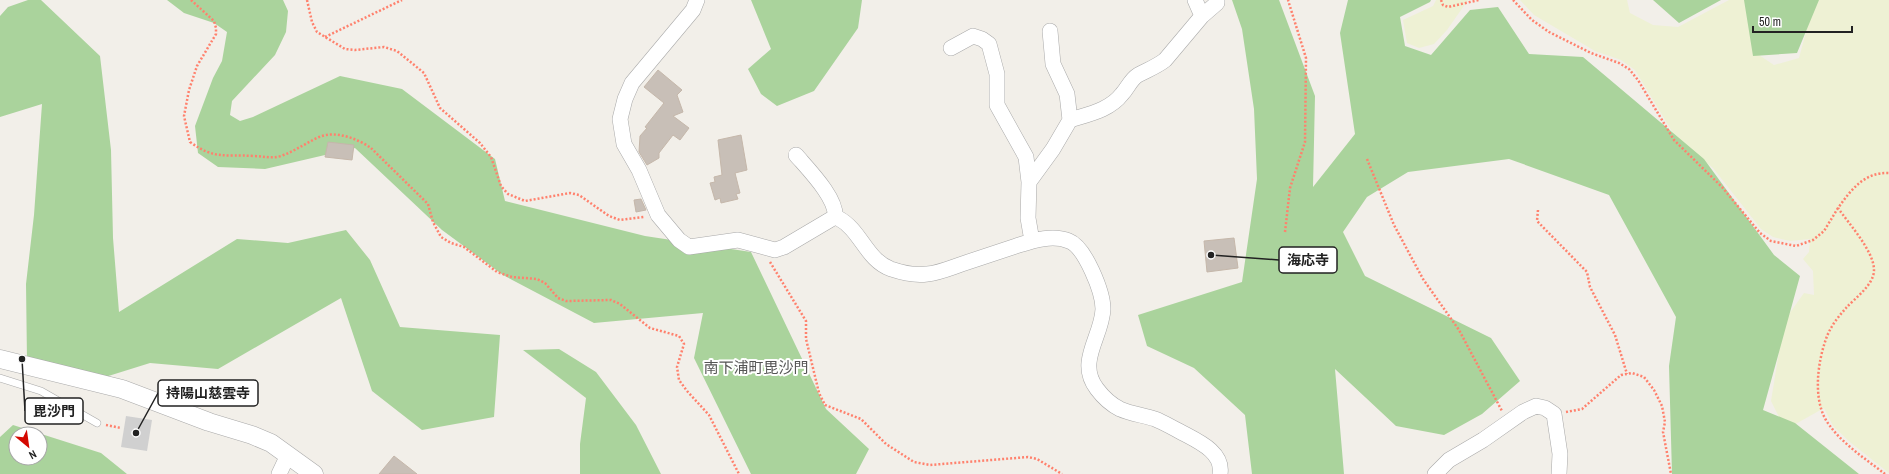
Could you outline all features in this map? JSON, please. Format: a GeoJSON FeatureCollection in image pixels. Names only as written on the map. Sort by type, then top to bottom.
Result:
{"type":"FeatureCollection","features":[{"type":"Feature","properties":{"kind":"street"},"geometry":{"type":"LineString","coordinates":[[696,0],[693,10],[632,83],[622,110],[620,127],[624,144],[639,170],[658,215],[679,240],[689,246],[738,240],[775,250],[780,249],[836,218]]}},
{"type":"Feature","properties":{"kind":"street"},"geometry":{"type":"LineString","coordinates":[[1195,0],[1202,16]]}},
{"type":"Feature","properties":{"kind":"street"},"geometry":{"type":"LineString","coordinates":[[1070,120],[1106,108],[1122,95],[1128,84],[1137,76],[1158,66],[1165,60],[1202,16],[1217,2],[1217,0]]}},
{"type":"Feature","properties":{"kind":"street"},"geometry":{"type":"LineString","coordinates":[[1029,182],[1053,149],[1070,120],[1067,94],[1053,64],[1050,31]]}},
{"type":"Feature","properties":{"kind":"street"},"geometry":{"type":"LineString","coordinates":[[951,48],[973,36],[982,39],[989,44],[997,74],[997,105],[1026,157],[1029,182],[1028,218],[1032,241]]}},
{"type":"Feature","properties":{"kind":"street"},"geometry":{"type":"LineString","coordinates":[[796,155],[831,199],[836,211],[836,218]]}},
{"type":"Feature","properties":{"kind":"street"},"geometry":{"type":"LineString","coordinates":[[836,218],[840,219],[852,228],[873,258],[889,268],[908,274],[928,274],[942,271],[1032,241],[1054,238],[1070,241],[1080,249],[1088,261],[1103,309],[1089,359],[1091,379],[1099,391],[1119,408],[1159,421],[1208,447],[1218,460],[1220,474]]}},
{"type":"Feature","properties":{"kind":"street"},"geometry":{"type":"LineString","coordinates":[[0,359],[122,390],[209,422],[252,435],[272,443],[314,474]]}},
{"type":"Feature","properties":{"kind":"street"},"geometry":{"type":"LineString","coordinates":[[1435,474],[1449,460],[1536,406],[1545,408],[1554,414],[1560,454],[1559,474]]}},
{"type":"Feature","properties":{"kind":"street"},"geometry":{"type":"LineString","coordinates":[[279,474],[288,455]]}},
{"type":"Feature","properties":{"kind":"lane"},"geometry":{"type":"LineString","coordinates":[[0,378],[41,391],[97,423]]}},
{"type":"Feature","properties":{"kind":"path"},"geometry":{"type":"LineString","coordinates":[[191,0],[214,21],[216,34],[197,66],[189,90],[184,116],[190,142],[199,149],[222,157],[242,155],[269,158],[280,156],[320,137],[330,135],[362,142],[371,148],[428,204],[433,222],[441,237],[451,243],[464,247],[497,272],[512,277],[537,279],[545,283],[558,298],[566,301],[611,300],[620,304],[650,328],[679,336],[684,344],[677,367],[679,380],[709,415],[739,474]]}},
{"type":"Feature","properties":{"kind":"path"},"geometry":{"type":"LineString","coordinates":[[307,0],[312,22],[317,32],[325,37],[345,49],[355,50],[384,47],[397,51],[424,73],[440,108],[480,143],[491,157],[501,186],[508,194],[525,201],[570,193],[579,195],[609,216],[620,220],[658,215]]}},
{"type":"Feature","properties":{"kind":"path"},"geometry":{"type":"LineString","coordinates":[[325,37],[402,0]]}},
{"type":"Feature","properties":{"kind":"path"},"geometry":{"type":"LineString","coordinates":[[1285,232],[1290,188],[1305,142],[1306,58],[1288,0]]}},
{"type":"Feature","properties":{"kind":"path"},"geometry":{"type":"LineString","coordinates":[[1441,0],[1443,5],[1448,7],[1478,0]]}},
{"type":"Feature","properties":{"kind":"path"},"geometry":{"type":"LineString","coordinates":[[1513,0],[1532,20],[1549,32],[1591,53],[1619,63],[1629,69],[1638,80],[1674,140],[1722,187],[1760,233],[1771,241],[1796,246],[1813,240],[1824,231],[1850,190],[1859,182],[1874,174],[1889,173]]}},
{"type":"Feature","properties":{"kind":"path"},"geometry":{"type":"LineString","coordinates":[[1367,159],[1394,225],[1423,279],[1459,330],[1508,422]]}},
{"type":"Feature","properties":{"kind":"path"},"geometry":{"type":"LineString","coordinates":[[1838,208],[1871,257],[1874,275],[1870,283],[1838,318],[1827,337],[1821,359],[1819,387],[1822,413],[1830,426],[1839,436],[1885,474]]}},
{"type":"Feature","properties":{"kind":"path"},"geometry":{"type":"LineString","coordinates":[[1538,210],[1537,221],[1587,272],[1590,287],[1615,335],[1627,374]]}},
{"type":"Feature","properties":{"kind":"path"},"geometry":{"type":"LineString","coordinates":[[763,247],[774,270],[806,321],[806,339],[819,393],[826,405],[861,419],[886,444],[914,462],[930,465],[1028,457],[1037,459],[1062,474]]}},
{"type":"Feature","properties":{"kind":"path"},"geometry":{"type":"LineString","coordinates":[[1554,414],[1582,409],[1621,375],[1632,373],[1644,377],[1654,390],[1662,406],[1665,422],[1662,432],[1671,474]]}},
{"type":"Feature","properties":{"kind":"path"},"geometry":{"type":"LineString","coordinates":[[97,423],[121,428]]}},
{"type":"Feature","properties":{"kind":"shaded area"},"geometry":{"type":"Polygon","coordinates":[[[126,416],[152,420],[147,451],[121,447],[126,416]]]}},
{"type":"Feature","properties":{"kind":"green space"},"geometry":{"type":"Polygon","coordinates":[[[28,0],[41,0],[100,56],[111,150],[113,238],[119,312],[237,239],[288,243],[346,230],[370,260],[400,327],[500,335],[494,417],[422,430],[372,391],[341,298],[218,369],[150,363],[102,378],[27,361],[26,284],[34,215],[42,104],[0,117],[0,16],[8,7],[28,0]]]}},
{"type":"Feature","properties":{"kind":"green space"},"geometry":{"type":"Polygon","coordinates":[[[167,0],[283,0],[288,11],[286,32],[275,55],[232,101],[230,115],[240,121],[253,117],[340,76],[402,89],[495,159],[505,201],[645,236],[751,252],[826,409],[869,449],[856,474],[751,474],[694,358],[703,313],[594,323],[503,275],[442,230],[355,148],[265,169],[218,167],[198,153],[195,126],[213,78],[222,61],[227,32],[214,23],[184,13],[167,0]]]}},
{"type":"Feature","properties":{"kind":"green space"},"geometry":{"type":"Polygon","coordinates":[[[751,0],[862,0],[858,28],[814,91],[777,106],[761,94],[748,69],[771,49],[751,0]]]}},
{"type":"Feature","properties":{"kind":"green space"},"geometry":{"type":"Polygon","coordinates":[[[1232,0],[1279,0],[1315,96],[1313,187],[1355,134],[1340,33],[1348,0],[1431,0],[1430,2],[1400,17],[1405,46],[1431,55],[1470,10],[1498,7],[1529,54],[1583,57],[1704,159],[1774,255],[1800,276],[1763,410],[1795,423],[1859,474],[1672,474],[1669,366],[1676,317],[1609,195],[1509,159],[1408,172],[1367,197],[1343,232],[1365,276],[1491,338],[1520,381],[1482,414],[1444,435],[1396,426],[1335,369],[1344,474],[1252,474],[1245,415],[1194,368],[1147,346],[1138,315],[1242,282],[1257,179],[1254,109],[1242,29],[1232,0]]]}},
{"type":"Feature","properties":{"kind":"green space"},"geometry":{"type":"Polygon","coordinates":[[[1436,0],[1468,0],[1447,30],[1434,44],[1419,48],[1407,43],[1403,20],[1433,6],[1436,0]]]}},
{"type":"Feature","properties":{"kind":"green space"},"geometry":{"type":"Polygon","coordinates":[[[1520,0],[1627,0],[1630,13],[1653,25],[1678,27],[1729,0],[1749,0],[1756,53],[1774,65],[1799,58],[1814,2],[1817,0],[1889,0],[1889,473],[1851,443],[1833,426],[1824,408],[1792,426],[1782,423],[1771,401],[1784,321],[1804,293],[1814,295],[1813,271],[1803,259],[1809,252],[1810,239],[1790,241],[1773,237],[1761,229],[1713,168],[1676,138],[1635,70],[1621,60],[1595,51],[1534,15],[1520,0]]]}},
{"type":"Feature","properties":{"kind":"green space"},"geometry":{"type":"Polygon","coordinates":[[[1653,0],[1721,0],[1679,23],[1653,0]]]}},
{"type":"Feature","properties":{"kind":"green space"},"geometry":{"type":"Polygon","coordinates":[[[1744,0],[1819,0],[1797,53],[1753,56],[1744,0]]]}},
{"type":"Feature","properties":{"kind":"green space"},"geometry":{"type":"Polygon","coordinates":[[[559,349],[596,372],[636,425],[661,474],[580,474],[580,444],[586,398],[523,350],[559,349]]]}},
{"type":"Feature","properties":{"kind":"green space"},"geometry":{"type":"Polygon","coordinates":[[[8,430],[8,466],[48,466],[48,436],[101,453],[127,474],[0,474],[0,437],[8,430]]]}},
{"type":"Feature","properties":{"kind":"building"},"geometry":{"type":"Polygon","coordinates":[[[658,70],[682,90],[677,95],[683,112],[673,116],[689,128],[680,140],[673,135],[659,153],[659,158],[647,165],[639,152],[640,136],[647,128],[645,127],[664,103],[644,87],[658,70]]]}},
{"type":"Feature","properties":{"kind":"building"},"geometry":{"type":"Polygon","coordinates":[[[741,135],[747,170],[735,173],[740,193],[736,194],[738,199],[721,203],[720,198],[715,200],[710,183],[715,182],[714,177],[722,175],[718,140],[741,135]]]}},
{"type":"Feature","properties":{"kind":"building"},"geometry":{"type":"Polygon","coordinates":[[[328,142],[354,145],[352,160],[325,157],[328,142]]]}},
{"type":"Feature","properties":{"kind":"building"},"geometry":{"type":"Polygon","coordinates":[[[641,199],[646,210],[636,212],[634,200],[641,199]]]}},
{"type":"Feature","properties":{"kind":"building"},"geometry":{"type":"Polygon","coordinates":[[[1234,238],[1238,268],[1207,272],[1204,241],[1234,238]]]}},
{"type":"Feature","properties":{"kind":"building"},"geometry":{"type":"Polygon","coordinates":[[[394,456],[417,474],[379,474],[394,456]]]}},
{"type":"Feature","properties":{"kind":"place","name":"海応寺"},"geometry":{"type":"Point","coordinates":[1211,255]}},
{"type":"Feature","properties":{"kind":"place","name":"毘沙門"},"geometry":{"type":"Point","coordinates":[22,359]}},
{"type":"Feature","properties":{"kind":"place","name":"持陽山慈雲寺"},"geometry":{"type":"Point","coordinates":[136,433]}},
{"type":"Feature","properties":{"kind":"district","name":"南下浦町毘沙門"},"geometry":{"type":"Point","coordinates":[756,368]}}]}
